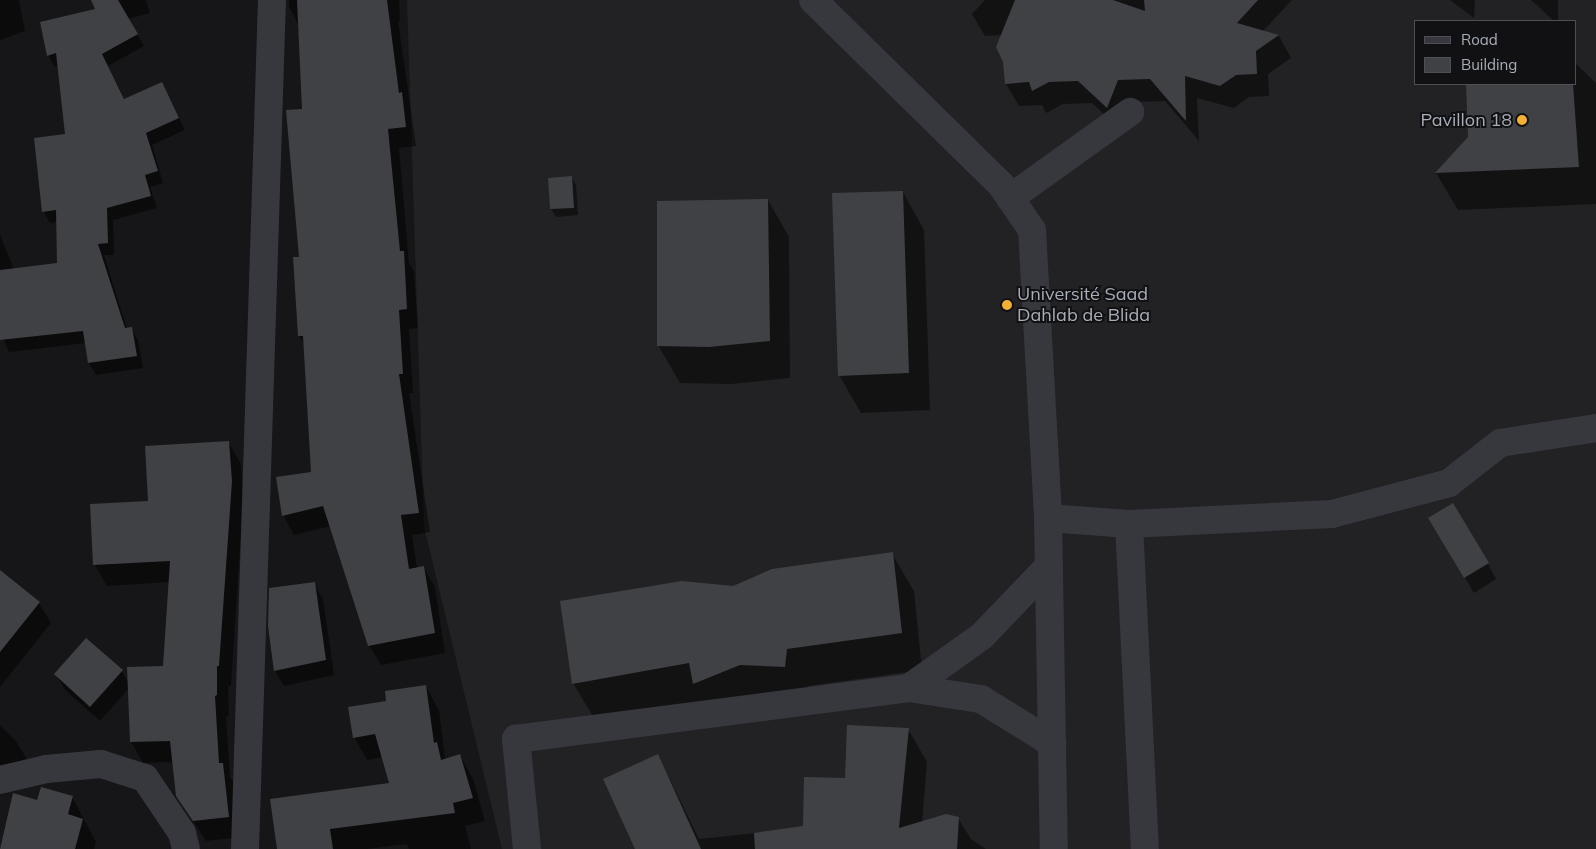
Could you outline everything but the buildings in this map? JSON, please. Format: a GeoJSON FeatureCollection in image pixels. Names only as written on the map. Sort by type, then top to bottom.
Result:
{"type":"FeatureCollection","features":[{"type":"Feature","properties":{"kind":"street"},"geometry":{"type":"LineString","coordinates":[[245,849],[272,0]]}},
{"type":"Feature","properties":{"kind":"street"},"geometry":{"type":"LineString","coordinates":[[813,0],[1002,186],[1032,230],[1048,518],[1054,849]]}},
{"type":"Feature","properties":{"kind":"street"},"geometry":{"type":"LineString","coordinates":[[1010,198],[1130,112]]}},
{"type":"Feature","properties":{"kind":"street"},"geometry":{"type":"LineString","coordinates":[[1048,518],[1129,524],[1332,514],[1449,483],[1500,443],[1596,428]]}},
{"type":"Feature","properties":{"kind":"street"},"geometry":{"type":"LineString","coordinates":[[1129,524],[1145,849]]}},
{"type":"Feature","properties":{"kind":"street"},"geometry":{"type":"LineString","coordinates":[[909,688],[982,636],[1049,566]]}},
{"type":"Feature","properties":{"kind":"street"},"geometry":{"type":"LineString","coordinates":[[527,849],[516,739],[909,688],[981,699],[1052,743]]}},
{"type":"Feature","properties":{"kind":"street"},"geometry":{"type":"LineString","coordinates":[[0,780],[46,769],[101,764],[145,778],[182,833],[186,849]]}},
{"type":"Feature","properties":{"kind":"shaded area","name":"Université Saad Dahlab de Blida"},"geometry":{"type":"Polygon","coordinates":[[[407,0],[1596,0],[1596,849],[502,849],[424,527],[407,0]]]}},
{"type":"Feature","properties":{"kind":"place","name":"Pavillon 18"},"geometry":{"type":"Point","coordinates":[1522,120]}},
{"type":"Feature","properties":{"kind":"place","name":"Université Saad Dahlab de Blida"},"geometry":{"type":"Point","coordinates":[1007,305]}}]}
